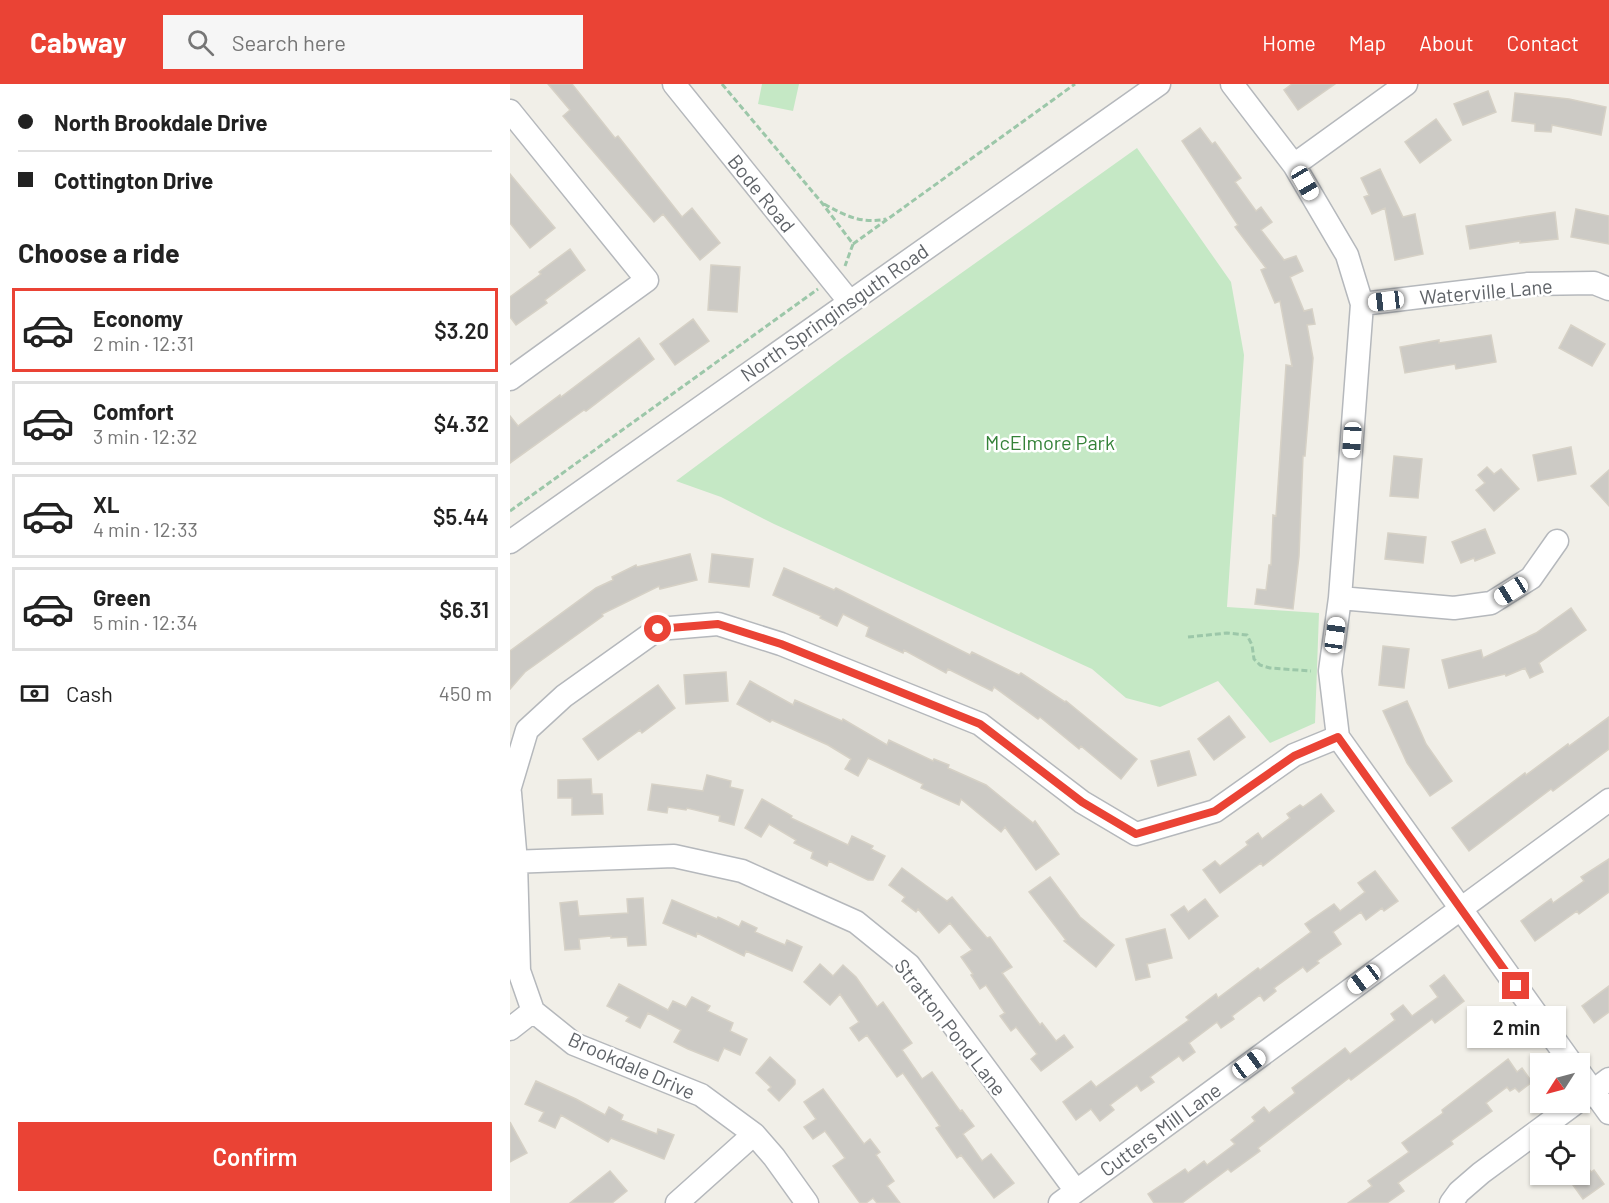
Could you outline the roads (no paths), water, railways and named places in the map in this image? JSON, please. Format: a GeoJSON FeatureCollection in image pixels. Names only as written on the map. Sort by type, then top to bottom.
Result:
{"type":"FeatureCollection","features":[{"type":"Feature","properties":{"kind":"street","name":"Bode Road"},"geometry":{"type":"LineString","coordinates":[[674,84],[849,301]]}},
{"type":"Feature","properties":{"kind":"street","name":"North Springinsguth Road"},"geometry":{"type":"LineString","coordinates":[[510,542],[1159,84]]}},
{"type":"Feature","properties":{"kind":"street"},"geometry":{"type":"LineString","coordinates":[[1232,84],[1294,165],[1347,255],[1362,304],[1340,598],[1330,671],[1338,737],[1564,1053]]}},
{"type":"Feature","properties":{"kind":"street"},"geometry":{"type":"LineString","coordinates":[[1294,165],[1406,84]]}},
{"type":"Feature","properties":{"kind":"street"},"geometry":{"type":"LineString","coordinates":[[510,111],[647,280],[510,379]]}},
{"type":"Feature","properties":{"kind":"street","name":"Waterville Lane"},"geometry":{"type":"LineString","coordinates":[[1362,304],[1528,284],[1594,283],[1609,289]]}},
{"type":"Feature","properties":{"kind":"street"},"geometry":{"type":"LineString","coordinates":[[1340,598],[1454,608],[1491,603],[1531,578],[1557,541]]}},
{"type":"Feature","properties":{"kind":"street"},"geometry":{"type":"LineString","coordinates":[[510,787],[527,730],[564,696],[658,629],[718,624],[781,644],[980,724],[1082,802],[1136,834],[1215,811],[1294,756],[1338,737]]}},
{"type":"Feature","properties":{"kind":"street"},"geometry":{"type":"LineString","coordinates":[[510,793],[519,970],[533,1011],[510,1029]]}},
{"type":"Feature","properties":{"kind":"street","name":"Cutters Mill Lane"},"geometry":{"type":"LineString","coordinates":[[1068,1197],[1609,800]]}},
{"type":"Feature","properties":{"kind":"street","name":"Stratton Pond Lane"},"geometry":{"type":"LineString","coordinates":[[513,862],[674,856],[742,871],[856,922],[909,965],[1068,1197]]}},
{"type":"Feature","properties":{"kind":"street","name":"Brookdale Drive"},"geometry":{"type":"LineString","coordinates":[[533,1011],[574,1044],[701,1095],[754,1134],[807,1203]]}},
{"type":"Feature","properties":{"kind":"street"},"geometry":{"type":"LineString","coordinates":[[1590,1092],[1609,1113]]}},
{"type":"Feature","properties":{"kind":"street"},"geometry":{"type":"LineString","coordinates":[[1451,1203],[1459,1192],[1481,1173],[1557,1113]]}},
{"type":"Feature","properties":{"kind":"street"},"geometry":{"type":"LineString","coordinates":[[677,1203],[754,1134]]}},
{"type":"Feature","properties":{"kind":"park label","name":"McElmore Park"},"geometry":{"type":"Point","coordinates":[1050,442]}}]}
